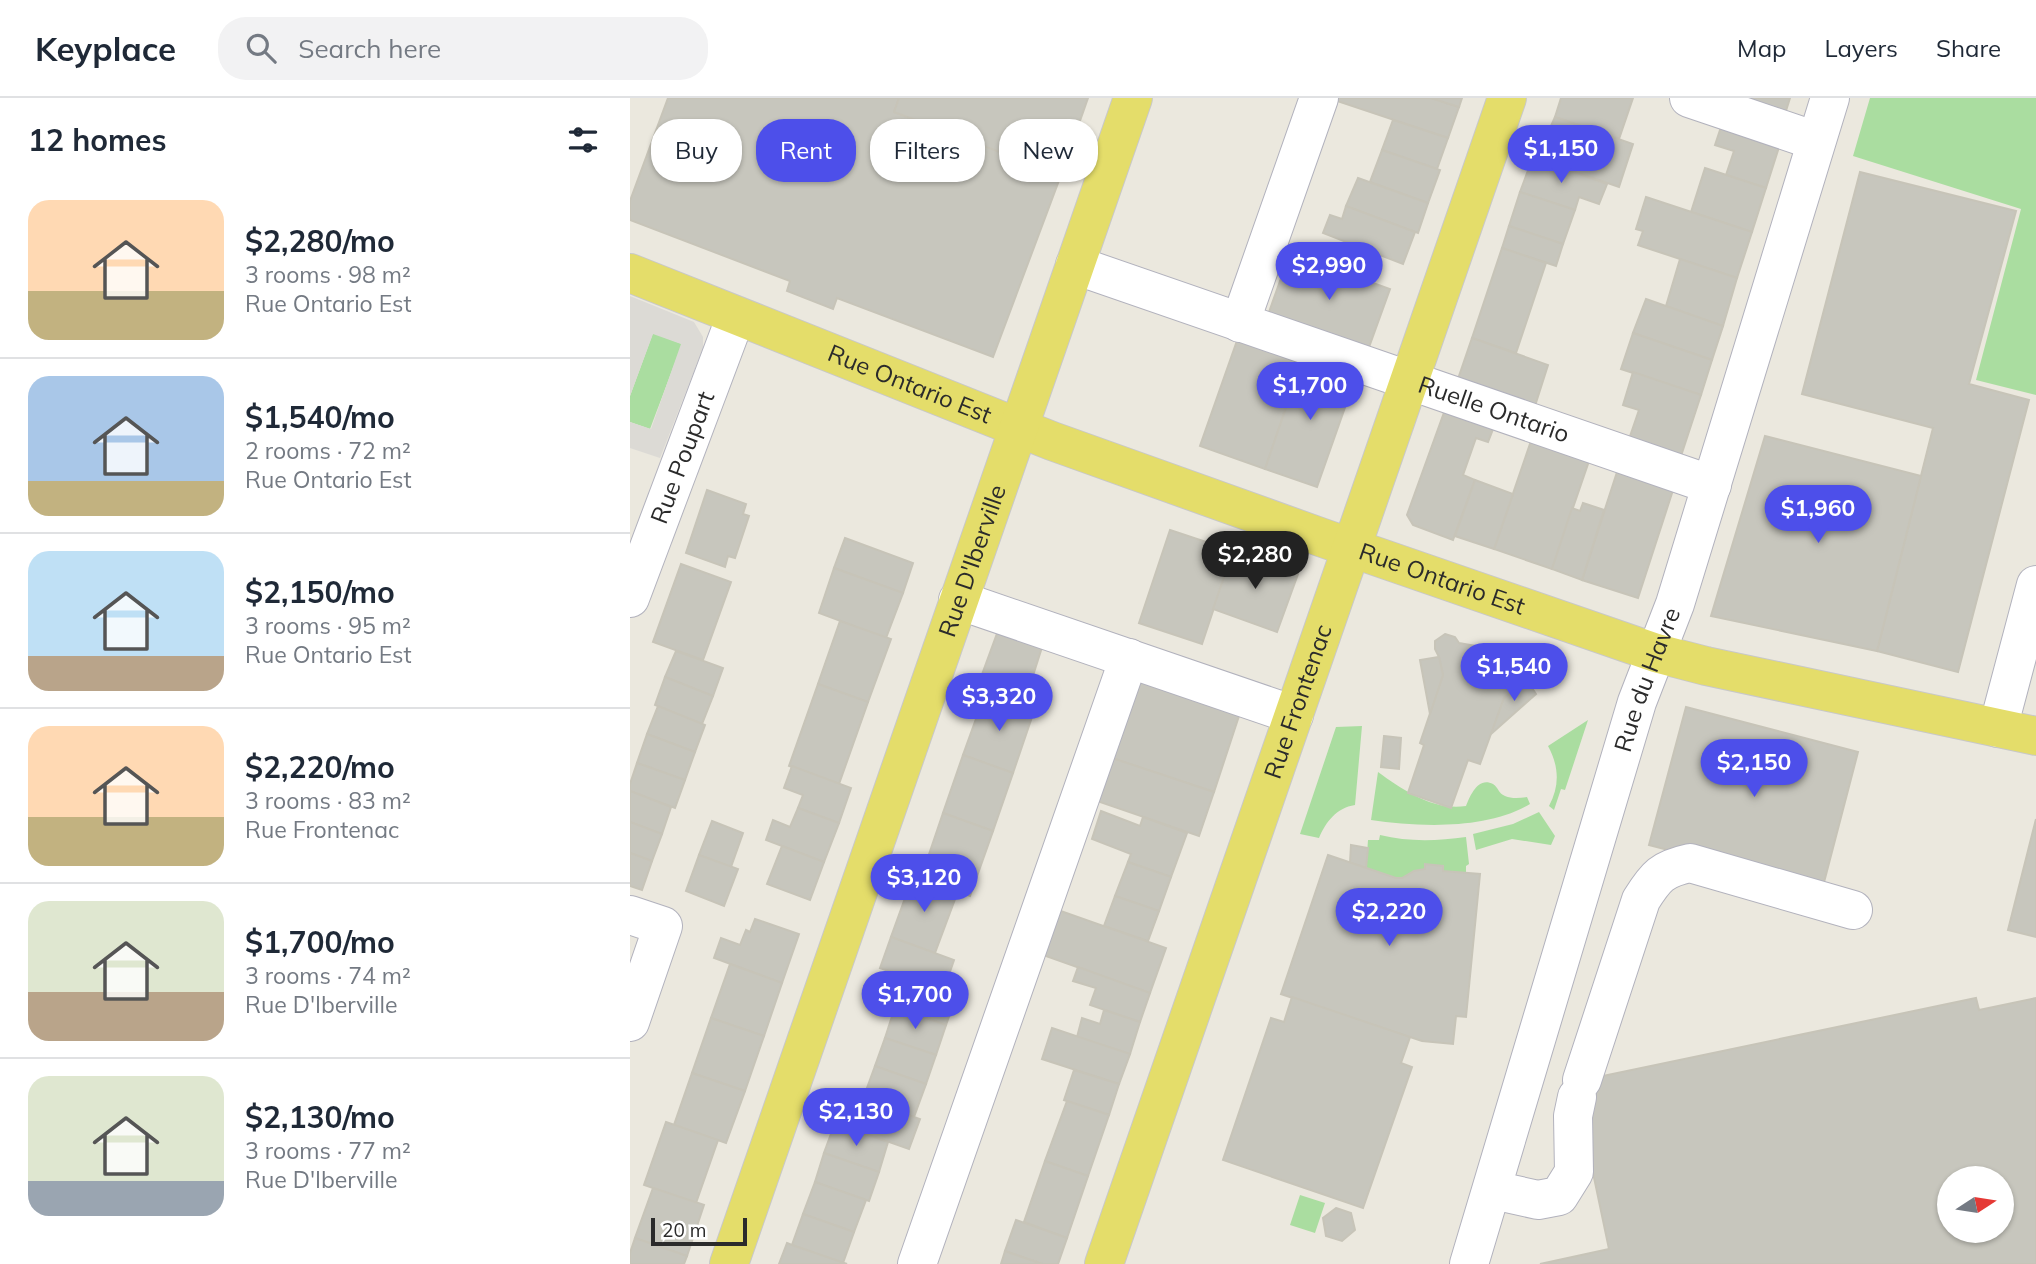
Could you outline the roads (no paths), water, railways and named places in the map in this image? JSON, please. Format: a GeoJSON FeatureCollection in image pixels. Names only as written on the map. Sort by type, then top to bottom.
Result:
{"type":"FeatureCollection","features":[{"type":"Feature","properties":{"kind":"main road","name":"Rue D'Iberville"},"geometry":{"type":"LineString","coordinates":[[729,1264],[1133,98]]}},
{"type":"Feature","properties":{"kind":"main road","name":"Rue Frontenac"},"geometry":{"type":"LineString","coordinates":[[1104,1264],[1507,98]]}},
{"type":"Feature","properties":{"kind":"main road","name":"Rue Ontario Est"},"geometry":{"type":"LineString","coordinates":[[630,273],[1018,428],[1351,548],[1656,653],[2036,736]]}},
{"type":"Feature","properties":{"kind":"street"},"geometry":{"type":"LineString","coordinates":[[1240,323],[1319,98]]}},
{"type":"Feature","properties":{"kind":"street"},"geometry":{"type":"LineString","coordinates":[[1689,98],[1816,141]]}},
{"type":"Feature","properties":{"kind":"street","name":"Rue du Havre"},"geometry":{"type":"LineString","coordinates":[[1469,1264],[1637,702],[1675,604],[1830,98]]}},
{"type":"Feature","properties":{"kind":"street","name":"Ruelle Ontario"},"geometry":{"type":"LineString","coordinates":[[1075,265],[1712,485]]}},
{"type":"Feature","properties":{"kind":"street","name":"Rue Poupart"},"geometry":{"type":"LineString","coordinates":[[630,598],[736,316]]}},
{"type":"Feature","properties":{"kind":"street"},"geometry":{"type":"LineString","coordinates":[[1998,728],[2036,585]]}},
{"type":"Feature","properties":{"kind":"street"},"geometry":{"type":"LineString","coordinates":[[958,600],[1294,715]]}},
{"type":"Feature","properties":{"kind":"street"},"geometry":{"type":"LineString","coordinates":[[916,1264],[1129,658]]}},
{"type":"Feature","properties":{"kind":"street"},"geometry":{"type":"LineString","coordinates":[[1493,1190],[1538,1199],[1559,1196],[1574,1172],[1573,1115],[1580,1088],[1641,900],[1655,877],[1673,867],[1690,863],[1853,910]]}},
{"type":"Feature","properties":{"kind":"street"},"geometry":{"type":"LineString","coordinates":[[630,915],[663,926],[630,1022]]}}]}
